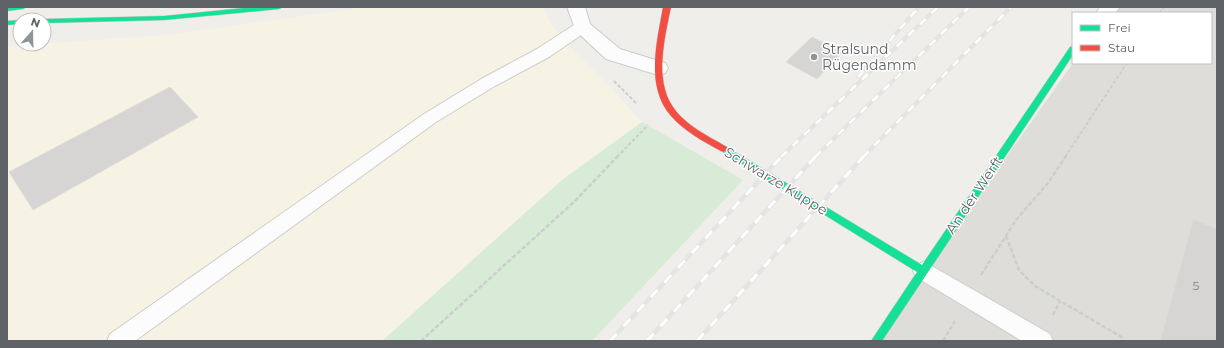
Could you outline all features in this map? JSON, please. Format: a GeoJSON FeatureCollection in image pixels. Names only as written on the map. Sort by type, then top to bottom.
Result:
{"type":"FeatureCollection","features":[{"type":"Feature","properties":{"kind":"main road"},"geometry":{"type":"LineString","coordinates":[[7,8],[23,7]]}},
{"type":"Feature","properties":{"kind":"main road"},"geometry":{"type":"LineString","coordinates":[[52,21],[164,18],[279,7]]}},
{"type":"Feature","properties":{"kind":"main road"},"geometry":{"type":"LineString","coordinates":[[666,7],[658,68],[665,102],[670,111]]}},
{"type":"Feature","properties":{"kind":"main road","name":"An der Werft"},"geometry":{"type":"LineString","coordinates":[[876,341],[1072,50]]}},
{"type":"Feature","properties":{"kind":"main road","name":"Schwarze Kuppe"},"geometry":{"type":"LineString","coordinates":[[670,111],[699,134],[922,271]]}},
{"type":"Feature","properties":{"kind":"street"},"geometry":{"type":"LineString","coordinates":[[576,7],[582,27],[613,54],[658,68]]}},
{"type":"Feature","properties":{"kind":"lane"},"geometry":{"type":"LineString","coordinates":[[118,341],[430,118],[489,82],[542,53],[582,27]]}},
{"type":"Feature","properties":{"kind":"lane"},"geometry":{"type":"LineString","coordinates":[[922,271],[1042,341]]}},
{"type":"Feature","properties":{"kind":"path"},"geometry":{"type":"LineString","coordinates":[[942,341],[1006,235],[1016,220],[1048,183],[1126,64]]}},
{"type":"Feature","properties":{"kind":"path"},"geometry":{"type":"LineString","coordinates":[[422,341],[575,201],[648,125],[670,111]]}},
{"type":"Feature","properties":{"kind":"path"},"geometry":{"type":"LineString","coordinates":[[1006,235],[1019,270],[1035,286],[1123,338]]}},
{"type":"Feature","properties":{"kind":"shaded area"},"geometry":{"type":"Polygon","coordinates":[[[366,7],[546,7],[544,10],[551,24],[575,52],[642,122],[562,180],[382,341],[7,341],[7,46],[12,46],[12,52],[52,52],[52,43],[167,35],[366,7]]]}},
{"type":"Feature","properties":{"kind":"shaded area"},"geometry":{"type":"Polygon","coordinates":[[[1111,7],[1217,7],[1217,341],[876,341],[1072,64],[1212,64],[1212,12],[1106,12],[1111,7]]]}},
{"type":"Feature","properties":{"kind":"green space"},"geometry":{"type":"Polygon","coordinates":[[[642,122],[743,180],[592,341],[382,341],[562,180],[642,122]]]}},
{"type":"Feature","properties":{"kind":"building","name":"Stralsund Rügendamm"},"geometry":{"type":"Polygon","coordinates":[[[812,37],[842,52],[817,79],[786,62],[812,37]]]}},
{"type":"Feature","properties":{"kind":"building"},"geometry":{"type":"Polygon","coordinates":[[[170,87],[198,117],[33,210],[9,172],[170,87]]]}},
{"type":"Feature","properties":{"kind":"building"},"geometry":{"type":"Polygon","coordinates":[[[1193,219],[1217,229],[1217,341],[1160,341],[1193,219]]]}},
{"type":"Feature","properties":{"kind":"railway"},"geometry":{"type":"LineString","coordinates":[[858,77],[919,7]]}},
{"type":"Feature","properties":{"kind":"railway"},"geometry":{"type":"LineString","coordinates":[[782,156],[938,7]]}},
{"type":"Feature","properties":{"kind":"railway"},"geometry":{"type":"LineString","coordinates":[[816,156],[969,7]]}},
{"type":"Feature","properties":{"kind":"railway"},"geometry":{"type":"LineString","coordinates":[[863,157],[1011,7]]}},
{"type":"Feature","properties":{"kind":"railway"},"geometry":{"type":"LineString","coordinates":[[610,341],[782,156]]}},
{"type":"Feature","properties":{"kind":"railway"},"geometry":{"type":"LineString","coordinates":[[647,341],[816,156]]}},
{"type":"Feature","properties":{"kind":"railway"},"geometry":{"type":"LineString","coordinates":[[697,341],[864,156]]}},
{"type":"Feature","properties":{"kind":"traffic: fast"},"geometry":{"type":"LineString","coordinates":[[7,9],[23,7]]}},
{"type":"Feature","properties":{"kind":"traffic: fast"},"geometry":{"type":"LineString","coordinates":[[52,21],[164,18],[279,7]]}},
{"type":"Feature","properties":{"kind":"traffic: fast"},"geometry":{"type":"LineString","coordinates":[[7,23],[12,23]]}},
{"type":"Feature","properties":{"kind":"traffic: fast"},"geometry":{"type":"LineString","coordinates":[[876,341],[1072,50]]}},
{"type":"Feature","properties":{"kind":"traffic: fast"},"geometry":{"type":"LineString","coordinates":[[724,149],[923,271]]}},
{"type":"Feature","properties":{"kind":"traffic: jam"},"geometry":{"type":"LineString","coordinates":[[667,7],[661,45],[659,73],[664,99],[670,109],[681,121],[695,132],[724,149]]}},
{"type":"Feature","properties":{"kind":"place","name":"Stralsund Rügendamm"},"geometry":{"type":"Point","coordinates":[814,57]}}]}
